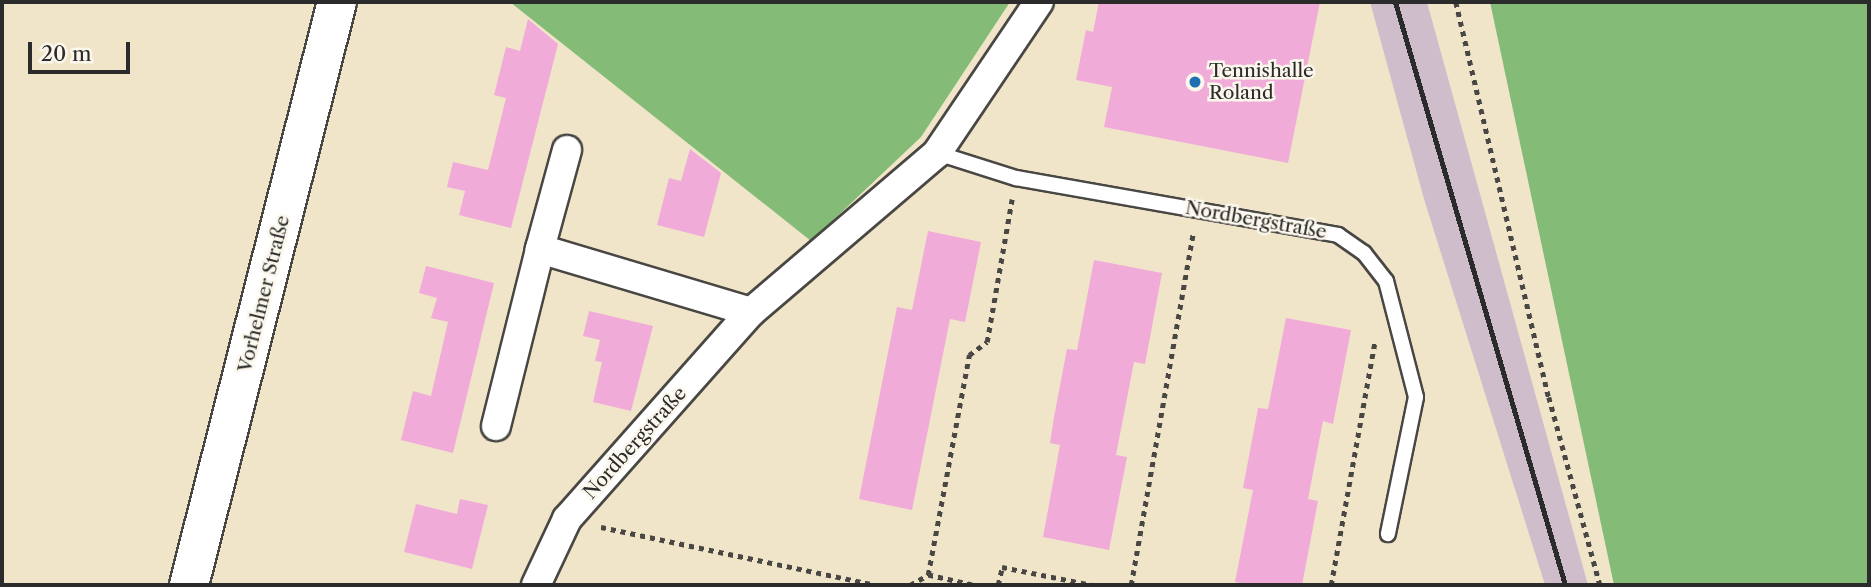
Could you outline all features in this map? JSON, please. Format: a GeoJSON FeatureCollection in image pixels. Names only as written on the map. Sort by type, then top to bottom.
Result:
{"type":"FeatureCollection","features":[{"type":"Feature","properties":{"kind":"main road","name":"Vorhelmer Straße"},"geometry":{"type":"LineString","coordinates":[[189,585],[337,2]]}},
{"type":"Feature","properties":{"kind":"street","name":"Nordbergstraße"},"geometry":{"type":"LineString","coordinates":[[536,585],[568,519],[751,312],[937,153],[1039,2]]}},
{"type":"Feature","properties":{"kind":"street"},"geometry":{"type":"LineString","coordinates":[[496,426],[567,150]]}},
{"type":"Feature","properties":{"kind":"street"},"geometry":{"type":"LineString","coordinates":[[540,250],[751,312]]}},
{"type":"Feature","properties":{"kind":"lane","name":"Nordbergstraße"},"geometry":{"type":"LineString","coordinates":[[937,153],[1016,178],[1338,235],[1364,253],[1386,281],[1416,397],[1388,534]]}},
{"type":"Feature","properties":{"kind":"path"},"geometry":{"type":"LineString","coordinates":[[1456,2],[1549,397],[1600,585]]}},
{"type":"Feature","properties":{"kind":"path"},"geometry":{"type":"LineString","coordinates":[[928,575],[969,355],[987,342],[1016,178]]}},
{"type":"Feature","properties":{"kind":"path"},"geometry":{"type":"LineString","coordinates":[[1131,585],[1197,209]]}},
{"type":"Feature","properties":{"kind":"path"},"geometry":{"type":"LineString","coordinates":[[1331,585],[1377,328],[1394,311]]}},
{"type":"Feature","properties":{"kind":"path"},"geometry":{"type":"LineString","coordinates":[[568,519],[727,557],[877,585]]}},
{"type":"Feature","properties":{"kind":"path"},"geometry":{"type":"LineString","coordinates":[[998,585],[1002,567],[1092,585]]}},
{"type":"Feature","properties":{"kind":"path"},"geometry":{"type":"LineString","coordinates":[[910,585],[928,575],[972,585]]}},
{"type":"Feature","properties":{"kind":"shaded area"},"geometry":{"type":"Polygon","coordinates":[[[1370,2],[1427,2],[1588,585],[1545,585],[1424,199],[1370,2]]]}},
{"type":"Feature","properties":{"kind":"green space"},"geometry":{"type":"Polygon","coordinates":[[[510,2],[1010,2],[921,137],[811,241],[510,2]]]}},
{"type":"Feature","properties":{"kind":"green space"},"geometry":{"type":"Polygon","coordinates":[[[1490,2],[1869,2],[1869,585],[1614,585],[1490,2]]]}},
{"type":"Feature","properties":{"kind":"building","name":"Tennishalle Roland"},"geometry":{"type":"Polygon","coordinates":[[[1099,2],[1320,2],[1288,163],[1104,127],[1112,87],[1076,80],[1086,30],[1093,32],[1099,2]]]}},
{"type":"Feature","properties":{"kind":"building"},"geometry":{"type":"Polygon","coordinates":[[[528,19],[558,44],[511,228],[459,215],[465,191],[447,187],[453,162],[488,170],[506,98],[494,95],[506,47],[520,51],[528,19]]]}},
{"type":"Feature","properties":{"kind":"building"},"geometry":{"type":"Polygon","coordinates":[[[690,149],[721,173],[704,237],[657,225],[669,178],[681,181],[690,149]]]}},
{"type":"Feature","properties":{"kind":"building"},"geometry":{"type":"Polygon","coordinates":[[[928,231],[981,242],[965,322],[950,319],[912,510],[859,499],[897,307],[912,310],[928,231]]]}},
{"type":"Feature","properties":{"kind":"building"},"geometry":{"type":"Polygon","coordinates":[[[1094,260],[1162,273],[1145,364],[1134,362],[1116,455],[1127,457],[1109,550],[1043,537],[1060,445],[1050,443],[1054,417],[1067,349],[1077,350],[1094,260]]]}},
{"type":"Feature","properties":{"kind":"building"},"geometry":{"type":"Polygon","coordinates":[[[426,266],[494,283],[453,453],[401,440],[413,391],[431,396],[448,322],[431,318],[437,298],[419,293],[426,266]]]}},
{"type":"Feature","properties":{"kind":"building"},"geometry":{"type":"Polygon","coordinates":[[[589,311],[653,326],[631,411],[593,402],[602,362],[595,361],[600,340],[583,336],[589,311]]]}},
{"type":"Feature","properties":{"kind":"building"},"geometry":{"type":"Polygon","coordinates":[[[1286,318],[1351,330],[1333,424],[1323,421],[1308,499],[1318,501],[1302,585],[1252,585],[1235,582],[1253,490],[1243,488],[1258,408],[1268,409],[1286,318]]]}},
{"type":"Feature","properties":{"kind":"building"},"geometry":{"type":"Polygon","coordinates":[[[460,499],[488,505],[472,569],[404,552],[416,504],[457,514],[460,499]]]}},
{"type":"Feature","properties":{"kind":"railway"},"geometry":{"type":"LineString","coordinates":[[1395,2],[1565,585]]}},
{"type":"Feature","properties":{"kind":"place","name":"Tennishalle Roland"},"geometry":{"type":"Point","coordinates":[1195,82]}}]}
